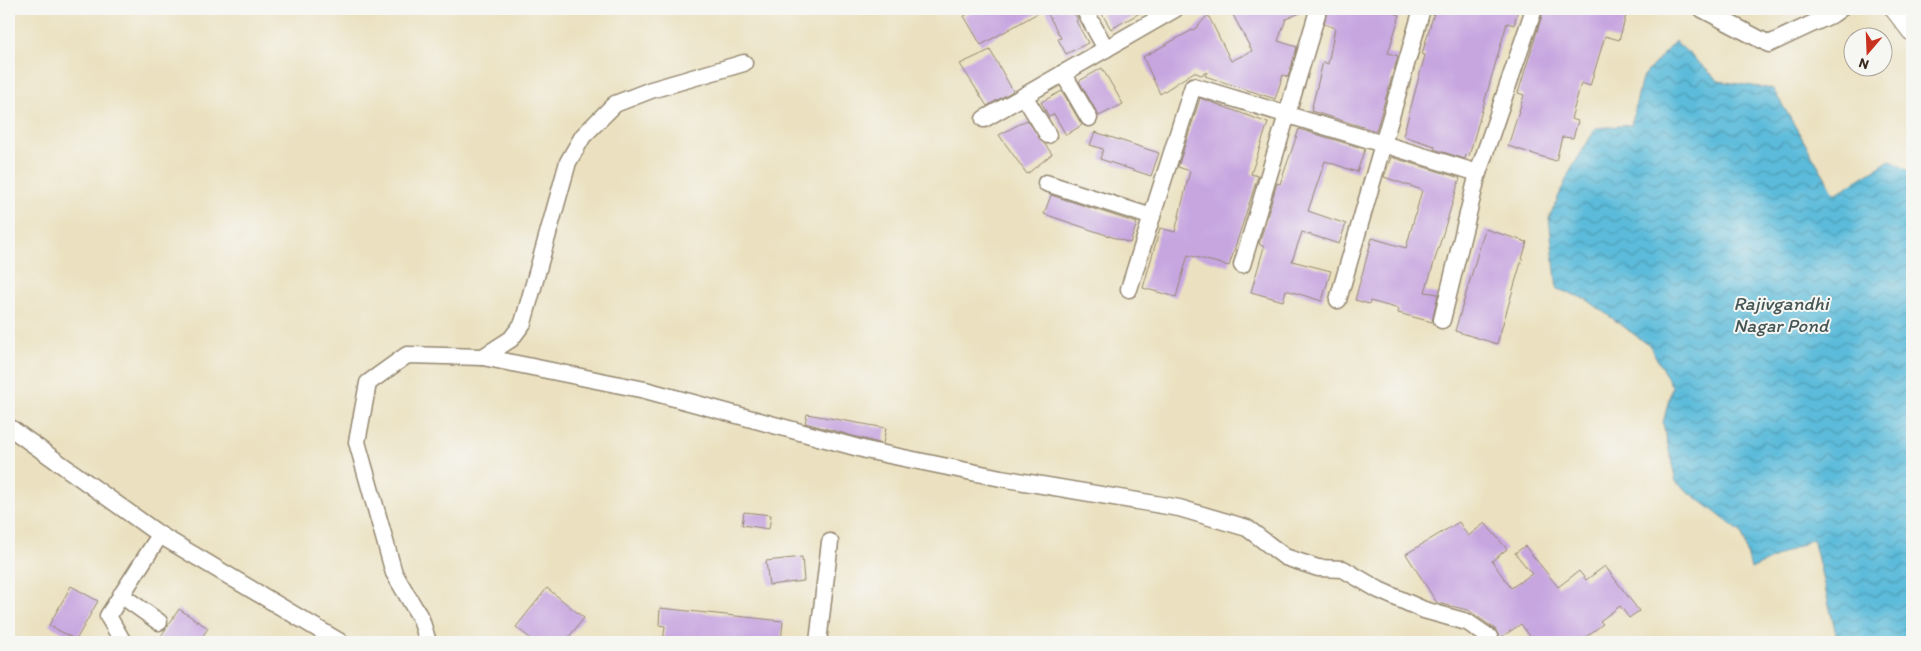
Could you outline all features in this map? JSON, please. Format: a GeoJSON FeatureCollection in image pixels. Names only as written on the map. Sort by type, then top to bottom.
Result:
{"type":"FeatureCollection","features":[{"type":"Feature","properties":{"kind":"main road"},"geometry":{"type":"LineString","coordinates":[[1895,9],[1912,31]]}},
{"type":"Feature","properties":{"kind":"main road"},"geometry":{"type":"LineString","coordinates":[[1909,9],[1912,13]]}},
{"type":"Feature","properties":{"kind":"street"},"geometry":{"type":"LineString","coordinates":[[1084,9],[1106,48]]}},
{"type":"Feature","properties":{"kind":"street"},"geometry":{"type":"LineString","coordinates":[[984,120],[1175,9]]}},
{"type":"Feature","properties":{"kind":"street"},"geometry":{"type":"LineString","coordinates":[[1338,300],[1422,9]]}},
{"type":"Feature","properties":{"kind":"street"},"geometry":{"type":"LineString","coordinates":[[1442,320],[1478,173],[1534,9]]}},
{"type":"Feature","properties":{"kind":"street"},"geometry":{"type":"LineString","coordinates":[[1702,9],[1769,44],[1840,9]]}},
{"type":"Feature","properties":{"kind":"street"},"geometry":{"type":"LineString","coordinates":[[1242,266],[1317,14]]}},
{"type":"Feature","properties":{"kind":"street"},"geometry":{"type":"LineString","coordinates":[[483,357],[512,339],[523,323],[568,162],[583,136],[615,104],[651,90],[744,63]]}},
{"type":"Feature","properties":{"kind":"street"},"geometry":{"type":"LineString","coordinates":[[1063,73],[1089,118]]}},
{"type":"Feature","properties":{"kind":"street"},"geometry":{"type":"LineString","coordinates":[[1130,289],[1193,86],[1478,173]]}},
{"type":"Feature","properties":{"kind":"street"},"geometry":{"type":"LineString","coordinates":[[1024,96],[1048,135]]}},
{"type":"Feature","properties":{"kind":"street"},"geometry":{"type":"LineString","coordinates":[[1046,183],[1152,217]]}},
{"type":"Feature","properties":{"kind":"street"},"geometry":{"type":"LineString","coordinates":[[428,642],[421,618],[394,573],[357,442],[368,384],[407,355],[483,357],[645,390],[870,451],[1011,480],[1179,508],[1247,528],[1285,557],[1318,568],[1343,569],[1379,590],[1424,610],[1467,622],[1488,637],[1491,642]]}},
{"type":"Feature","properties":{"kind":"street"},"geometry":{"type":"LineString","coordinates":[[9,427],[160,535],[340,642]]}},
{"type":"Feature","properties":{"kind":"street"},"geometry":{"type":"LineString","coordinates":[[123,642],[108,616],[160,535]]}},
{"type":"Feature","properties":{"kind":"street"},"geometry":{"type":"LineString","coordinates":[[818,642],[830,542]]}},
{"type":"Feature","properties":{"kind":"street"},"geometry":{"type":"LineString","coordinates":[[121,595],[159,622]]}},
{"type":"Feature","properties":{"kind":"water","name":"Rajivgandhi Nagar Pond"},"geometry":{"type":"Polygon","coordinates":[[[1675,41],[1719,81],[1773,89],[1835,194],[1890,160],[1912,173],[1912,642],[1838,642],[1813,539],[1751,569],[1742,533],[1676,482],[1663,423],[1672,387],[1650,346],[1586,299],[1557,289],[1549,218],[1569,173],[1596,128],[1631,125],[1642,78],[1675,41]]]}},
{"type":"Feature","properties":{"kind":"building"},"geometry":{"type":"Polygon","coordinates":[[[977,9],[1045,9],[981,45],[964,16],[977,9]]]}},
{"type":"Feature","properties":{"kind":"building"},"geometry":{"type":"Polygon","coordinates":[[[1045,9],[1072,9],[1088,43],[1066,54],[1058,39],[1061,38],[1045,9]]]}},
{"type":"Feature","properties":{"kind":"building"},"geometry":{"type":"Polygon","coordinates":[[[1111,9],[1147,9],[1111,29],[1102,14],[1111,9]]]}},
{"type":"Feature","properties":{"kind":"building"},"geometry":{"type":"Polygon","coordinates":[[[1230,9],[1251,9],[1253,13],[1263,9],[1309,9],[1286,19],[1278,41],[1297,47],[1288,77],[1283,75],[1275,99],[1205,76],[1207,72],[1201,75],[1194,72],[1160,94],[1143,57],[1196,28],[1208,15],[1231,61],[1252,51],[1230,9]]]}},
{"type":"Feature","properties":{"kind":"building"},"geometry":{"type":"Polygon","coordinates":[[[1327,9],[1383,9],[1400,15],[1388,53],[1398,56],[1376,131],[1311,111],[1323,62],[1328,64],[1335,28],[1324,24],[1327,9]]]}},
{"type":"Feature","properties":{"kind":"building"},"geometry":{"type":"Polygon","coordinates":[[[1435,9],[1518,9],[1514,25],[1507,23],[1469,156],[1466,155],[1465,159],[1434,149],[1435,146],[1403,136],[1425,55],[1422,54],[1435,9]]]}},
{"type":"Feature","properties":{"kind":"building"},"geometry":{"type":"Polygon","coordinates":[[[1544,9],[1628,9],[1619,40],[1605,36],[1590,86],[1581,83],[1571,119],[1578,121],[1573,138],[1562,137],[1556,161],[1508,146],[1524,95],[1518,93],[1544,9]]]}},
{"type":"Feature","properties":{"kind":"building"},"geometry":{"type":"Polygon","coordinates":[[[990,50],[1013,91],[987,106],[960,64],[990,50]]]}},
{"type":"Feature","properties":{"kind":"building"},"geometry":{"type":"Polygon","coordinates":[[[1102,68],[1123,104],[1099,116],[1079,81],[1102,68]]]}},
{"type":"Feature","properties":{"kind":"building"},"geometry":{"type":"Polygon","coordinates":[[[1062,91],[1082,125],[1066,135],[1054,114],[1049,117],[1041,102],[1062,91]]]}},
{"type":"Feature","properties":{"kind":"building"},"geometry":{"type":"Polygon","coordinates":[[[1200,98],[1268,123],[1251,174],[1258,176],[1229,266],[1188,255],[1176,297],[1143,288],[1160,228],[1175,232],[1190,171],[1178,167],[1200,98]]]}},
{"type":"Feature","properties":{"kind":"building"},"geometry":{"type":"Polygon","coordinates":[[[1027,120],[1052,154],[1027,174],[999,135],[1027,120]]]}},
{"type":"Feature","properties":{"kind":"building"},"geometry":{"type":"Polygon","coordinates":[[[1299,129],[1365,149],[1357,172],[1325,161],[1308,211],[1346,224],[1339,244],[1302,232],[1292,261],[1331,271],[1322,301],[1286,290],[1283,301],[1251,292],[1264,247],[1259,244],[1277,183],[1280,184],[1299,129]]]}},
{"type":"Feature","properties":{"kind":"building"},"geometry":{"type":"Polygon","coordinates":[[[1095,132],[1159,153],[1151,176],[1100,159],[1103,149],[1090,145],[1095,132]]]}},
{"type":"Feature","properties":{"kind":"building"},"geometry":{"type":"Polygon","coordinates":[[[1391,157],[1460,178],[1425,292],[1438,294],[1432,322],[1398,313],[1399,309],[1370,301],[1369,304],[1355,300],[1372,238],[1406,248],[1422,190],[1384,177],[1391,157]]]}},
{"type":"Feature","properties":{"kind":"building"},"geometry":{"type":"Polygon","coordinates":[[[1051,195],[1137,223],[1130,243],[1044,214],[1051,195]]]}},
{"type":"Feature","properties":{"kind":"building"},"geometry":{"type":"Polygon","coordinates":[[[1485,229],[1527,242],[1497,344],[1455,331],[1485,229]]]}},
{"type":"Feature","properties":{"kind":"building"},"geometry":{"type":"Polygon","coordinates":[[[807,414],[886,428],[883,444],[805,423],[807,414]]]}},
{"type":"Feature","properties":{"kind":"building"},"geometry":{"type":"Polygon","coordinates":[[[744,512],[771,515],[769,529],[742,525],[744,512]]]}},
{"type":"Feature","properties":{"kind":"building"},"geometry":{"type":"Polygon","coordinates":[[[1459,522],[1468,536],[1485,523],[1507,549],[1492,561],[1511,588],[1532,574],[1515,553],[1525,546],[1558,587],[1579,571],[1586,580],[1605,566],[1639,611],[1629,618],[1620,606],[1600,621],[1603,624],[1579,642],[1534,642],[1521,624],[1500,638],[1495,629],[1468,610],[1437,603],[1406,554],[1459,522]]]}},
{"type":"Feature","properties":{"kind":"building"},"geometry":{"type":"Polygon","coordinates":[[[802,557],[804,581],[769,585],[766,561],[802,557]]]}},
{"type":"Feature","properties":{"kind":"building"},"geometry":{"type":"Polygon","coordinates":[[[71,586],[98,601],[76,640],[49,625],[71,586]]]}},
{"type":"Feature","properties":{"kind":"building"},"geometry":{"type":"Polygon","coordinates":[[[547,588],[584,618],[565,642],[535,642],[516,627],[547,588]]]}},
{"type":"Feature","properties":{"kind":"building"},"geometry":{"type":"Polygon","coordinates":[[[660,608],[783,621],[781,642],[663,642],[665,626],[659,625],[660,608]]]}},
{"type":"Feature","properties":{"kind":"building"},"geometry":{"type":"Polygon","coordinates":[[[179,609],[208,628],[199,642],[157,642],[179,609]]]}}]}
